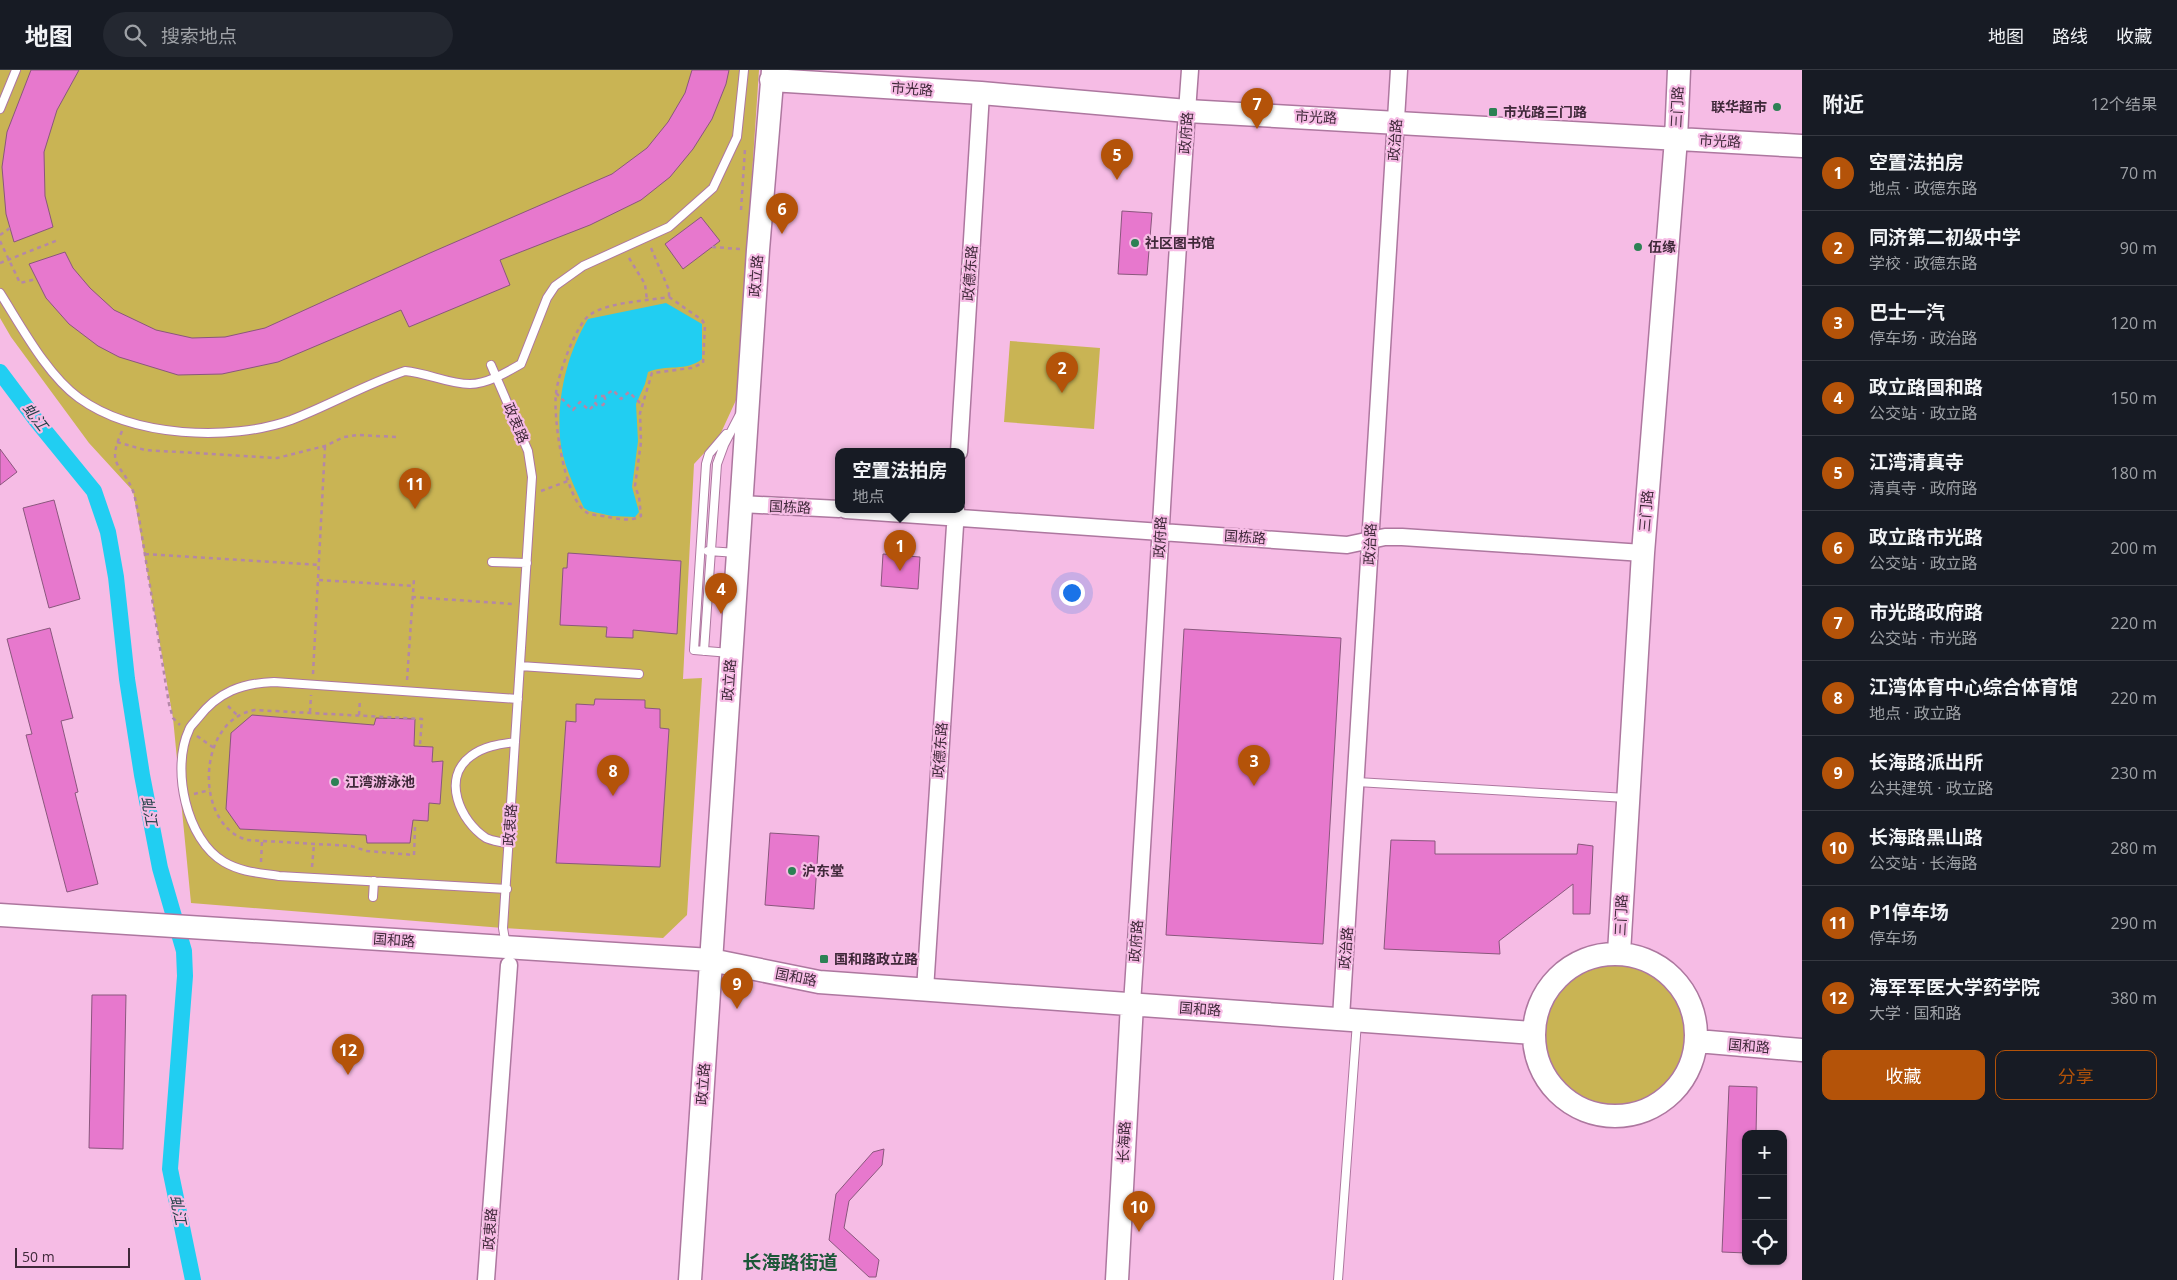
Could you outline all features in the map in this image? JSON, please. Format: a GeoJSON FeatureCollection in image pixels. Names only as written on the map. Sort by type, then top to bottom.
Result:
{"type":"FeatureCollection","features":[{"type":"Feature","properties":{"kind":"street","name":"政府路"},"geometry":{"type":"LineString","coordinates":[[1132,1004],[1151,723],[1160,531],[1190,70]]}},
{"type":"Feature","properties":{"kind":"street","name":"政治路"},"geometry":{"type":"LineString","coordinates":[[1349,1019],[1357,782],[1370,540],[1400,70]]}},
{"type":"Feature","properties":{"kind":"street","name":"三门路"},"geometry":{"type":"LineString","coordinates":[[1619,953],[1642,553],[1676,139],[1679,70]]}},
{"type":"Feature","properties":{"kind":"street","name":"市光路"},"geometry":{"type":"LineString","coordinates":[[771,73],[1187,111],[1802,146]]}},
{"type":"Feature","properties":{"kind":"street","name":"政立路"},"geometry":{"type":"LineString","coordinates":[[690,1280],[771,73]]}},
{"type":"Feature","properties":{"kind":"street","name":"政德东路"},"geometry":{"type":"LineString","coordinates":[[959,448],[981,93]]}},
{"type":"Feature","properties":{"kind":"street","name":"国栋路"},"geometry":{"type":"LineString","coordinates":[[741,504],[835,509]]}},
{"type":"Feature","properties":{"kind":"street","name":"政德东路"},"geometry":{"type":"LineString","coordinates":[[924,990],[955,513]]}},
{"type":"Feature","properties":{"kind":"street","name":"国栋路"},"geometry":{"type":"LineString","coordinates":[[955,513],[1160,531],[1347,544],[1402,536],[1642,553]]}},
{"type":"Feature","properties":{"kind":"street","name":"国和路"},"geometry":{"type":"LineString","coordinates":[[0,914],[207,928],[507,956],[711,960],[819,982],[1534,1033]]}},
{"type":"Feature","properties":{"kind":"street"},"geometry":{"type":"LineString","coordinates":[[1619,953],[1644,958],[1667,971],[1685,991],[1695,1015],[1697,1042],[1690,1068],[1674,1092],[1652,1108],[1625,1116],[1597,1115],[1572,1104],[1551,1086],[1538,1061],[1534,1033],[1536,1015],[1543,997],[1553,982],[1566,969],[1582,960],[1600,954],[1619,953]]}},
{"type":"Feature","properties":{"kind":"street","name":"政衷路"},"geometry":{"type":"LineString","coordinates":[[486,1280],[507,956]]}},
{"type":"Feature","properties":{"kind":"street","name":"长海路"},"geometry":{"type":"LineString","coordinates":[[1116,1280],[1132,1004]]}},
{"type":"Feature","properties":{"kind":"street","name":"国和路"},"geometry":{"type":"LineString","coordinates":[[1697,1042],[1802,1050]]}},
{"type":"Feature","properties":{"kind":"lane"},"geometry":{"type":"LineString","coordinates":[[0,109],[16,70]]}},
{"type":"Feature","properties":{"kind":"lane"},"geometry":{"type":"LineString","coordinates":[[0,293],[56,375],[78,398],[102,412],[127,421],[176,431],[212,434],[246,431],[289,420],[406,371],[472,384],[521,364],[547,298],[555,286],[583,266],[670,227],[713,188],[737,137],[744,70]]}},
{"type":"Feature","properties":{"kind":"lane","name":"政衷路"},"geometry":{"type":"LineString","coordinates":[[491,365],[528,451],[532,477],[503,928],[507,956]]}},
{"type":"Feature","properties":{"kind":"lane"},"geometry":{"type":"LineString","coordinates":[[704,651],[717,464],[743,409],[749,387]]}},
{"type":"Feature","properties":{"kind":"lane"},"geometry":{"type":"LineString","coordinates":[[731,653],[694,650],[706,464],[709,454],[733,428]]}},
{"type":"Feature","properties":{"kind":"lane"},"geometry":{"type":"LineString","coordinates":[[701,552],[738,553]]}},
{"type":"Feature","properties":{"kind":"lane"},"geometry":{"type":"LineString","coordinates":[[492,562],[527,563]]}},
{"type":"Feature","properties":{"kind":"lane"},"geometry":{"type":"LineString","coordinates":[[520,666],[639,674]]}},
{"type":"Feature","properties":{"kind":"lane"},"geometry":{"type":"LineString","coordinates":[[507,889],[246,872],[223,862],[208,848],[196,831],[182,791],[182,771],[188,730],[219,696],[234,688],[254,683],[312,685],[518,699]]}},
{"type":"Feature","properties":{"kind":"lane"},"geometry":{"type":"LineString","coordinates":[[508,844],[487,838],[471,824],[461,810],[456,794],[457,778],[463,764],[480,750],[515,742]]}},
{"type":"Feature","properties":{"kind":"lane"},"geometry":{"type":"LineString","coordinates":[[1357,782],[1627,798]]}},
{"type":"Feature","properties":{"kind":"lane"},"geometry":{"type":"LineString","coordinates":[[373,897],[374,881]]}},
{"type":"Feature","properties":{"kind":"lane"},"geometry":{"type":"LineString","coordinates":[[1338,1280],[1349,1019]]}},
{"type":"Feature","properties":{"kind":"path"},"geometry":{"type":"LineString","coordinates":[[0,236],[10,228]]}},
{"type":"Feature","properties":{"kind":"path"},"geometry":{"type":"LineString","coordinates":[[647,237],[670,290],[669,297]]}},
{"type":"Feature","properties":{"kind":"path"},"geometry":{"type":"LineString","coordinates":[[0,263],[58,240]]}},
{"type":"Feature","properties":{"kind":"path"},"geometry":{"type":"LineString","coordinates":[[0,241],[20,283],[36,279]]}},
{"type":"Feature","properties":{"kind":"path"},"geometry":{"type":"LineString","coordinates":[[712,247],[758,250]]}},
{"type":"Feature","properties":{"kind":"path"},"geometry":{"type":"LineString","coordinates":[[623,248],[645,284],[647,301]]}},
{"type":"Feature","properties":{"kind":"path"},"geometry":{"type":"LineString","coordinates":[[669,297],[702,320],[705,325],[703,363],[691,368],[652,373],[640,404],[641,442],[635,486],[639,497],[641,516],[635,519],[623,520],[586,513],[580,507],[568,482],[559,446],[556,393],[561,374],[584,319],[603,308],[669,297]]}},
{"type":"Feature","properties":{"kind":"path"},"geometry":{"type":"LineString","coordinates":[[556,393],[573,410],[580,402],[589,410],[595,404],[596,396],[604,396],[613,390],[621,399],[629,392],[640,404]]}},
{"type":"Feature","properties":{"kind":"path"},"geometry":{"type":"LineString","coordinates":[[595,404],[602,406],[605,404],[604,396]]}},
{"type":"Feature","properties":{"kind":"path"},"geometry":{"type":"LineString","coordinates":[[127,421],[117,442],[114,457],[119,470],[133,491],[169,704],[173,718],[214,748]]}},
{"type":"Feature","properties":{"kind":"path"},"geometry":{"type":"LineString","coordinates":[[117,442],[145,450],[277,458],[325,446],[344,436],[396,437]]}},
{"type":"Feature","properties":{"kind":"path"},"geometry":{"type":"LineString","coordinates":[[310,712],[320,565],[325,446]]}},
{"type":"Feature","properties":{"kind":"path"},"geometry":{"type":"LineString","coordinates":[[531,494],[568,482]]}},
{"type":"Feature","properties":{"kind":"path"},"geometry":{"type":"LineString","coordinates":[[145,554],[320,565]]}},
{"type":"Feature","properties":{"kind":"path"},"geometry":{"type":"LineString","coordinates":[[406,691],[414,579]]}},
{"type":"Feature","properties":{"kind":"path"},"geometry":{"type":"LineString","coordinates":[[319,580],[413,586]]}},
{"type":"Feature","properties":{"kind":"path"},"geometry":{"type":"LineString","coordinates":[[412,597],[524,605]]}},
{"type":"Feature","properties":{"kind":"path"},"geometry":{"type":"LineString","coordinates":[[359,715],[360,688]]}},
{"type":"Feature","properties":{"kind":"path"},"geometry":{"type":"LineString","coordinates":[[416,827],[414,855],[380,853],[351,846],[247,840],[232,834],[228,830],[212,803],[208,782],[214,748],[228,724],[242,712],[255,710],[310,712],[422,719],[420,744]]}},
{"type":"Feature","properties":{"kind":"path"},"geometry":{"type":"LineString","coordinates":[[261,873],[262,841]]}},
{"type":"Feature","properties":{"kind":"path"},"geometry":{"type":"LineString","coordinates":[[312,877],[314,844]]}},
{"type":"Feature","properties":{"kind":"shaded area"},"geometry":{"type":"Polygon","coordinates":[[[0,70],[759,70],[737,398],[719,437],[694,464],[683,679],[702,678],[687,915],[663,938],[503,928],[191,903],[173,718],[133,491],[89,443],[11,337],[0,318],[0,70]]]}},
{"type":"Feature","properties":{"kind":"shaded area"},"geometry":{"type":"Polygon","coordinates":[[[1010,341],[1100,348],[1094,429],[1004,422],[1010,341]]]}},
{"type":"Feature","properties":{"kind":"shaded area"},"geometry":{"type":"Polygon","coordinates":[[[1616,963],[1643,969],[1655,975],[1666,984],[1675,995],[1681,1007],[1687,1034],[1681,1061],[1675,1073],[1666,1084],[1655,1093],[1643,1099],[1616,1105],[1589,1099],[1577,1093],[1566,1084],[1557,1073],[1551,1061],[1545,1034],[1551,1007],[1557,995],[1566,984],[1577,975],[1589,969],[1616,963]]]}},
{"type":"Feature","properties":{"kind":"water"},"geometry":{"type":"Polygon","coordinates":[[[666,303],[702,324],[702,359],[683,367],[662,368],[648,372],[636,404],[638,441],[632,487],[639,512],[635,517],[612,516],[589,511],[584,508],[569,474],[560,438],[559,422],[562,391],[574,346],[588,319],[666,303]]]}},
{"type":"Feature","properties":{"kind":"building"},"geometry":{"type":"Polygon","coordinates":[[[31,70],[79,70],[57,110],[44,152],[45,196],[53,227],[14,242],[6,214],[2,167],[7,132],[31,70]]]}},
{"type":"Feature","properties":{"kind":"building"},"geometry":{"type":"Polygon","coordinates":[[[692,70],[729,70],[726,84],[712,119],[693,149],[670,177],[641,200],[590,225],[500,260],[510,285],[409,327],[401,310],[278,362],[222,374],[178,375],[119,357],[98,346],[69,324],[46,298],[29,264],[65,252],[73,268],[90,288],[114,310],[156,330],[192,338],[225,337],[265,328],[430,253],[612,174],[647,148],[668,122],[685,93],[692,70]]]}},
{"type":"Feature","properties":{"kind":"building","name":"社区图书馆"},"geometry":{"type":"Polygon","coordinates":[[[1122,211],[1152,213],[1147,275],[1118,274],[1122,211]]]}},
{"type":"Feature","properties":{"kind":"building"},"geometry":{"type":"Polygon","coordinates":[[[701,217],[720,241],[683,269],[665,244],[701,217]]]}},
{"type":"Feature","properties":{"kind":"building"},"geometry":{"type":"Polygon","coordinates":[[[0,449],[17,472],[0,485],[0,449]]]}},
{"type":"Feature","properties":{"kind":"building"},"geometry":{"type":"Polygon","coordinates":[[[54,500],[80,599],[49,608],[23,508],[54,500]]]}},
{"type":"Feature","properties":{"kind":"building"},"geometry":{"type":"Polygon","coordinates":[[[568,553],[681,561],[677,634],[633,630],[633,638],[606,637],[607,627],[560,625],[563,568],[567,568],[568,553]]]}},
{"type":"Feature","properties":{"kind":"building"},"geometry":{"type":"Polygon","coordinates":[[[883,554],[920,557],[918,589],[881,586],[883,554]]]}},
{"type":"Feature","properties":{"kind":"building"},"geometry":{"type":"Polygon","coordinates":[[[50,628],[73,718],[61,721],[78,792],[75,793],[98,884],[67,892],[26,735],[32,734],[7,639],[50,628]]]}},
{"type":"Feature","properties":{"kind":"building"},"geometry":{"type":"Polygon","coordinates":[[[1184,629],[1341,638],[1323,944],[1166,935],[1184,629]]]}},
{"type":"Feature","properties":{"kind":"building"},"geometry":{"type":"Polygon","coordinates":[[[595,699],[645,700],[645,708],[660,709],[660,728],[669,729],[660,867],[556,863],[566,721],[576,722],[576,704],[594,705],[595,699]]]}},
{"type":"Feature","properties":{"kind":"building","name":"江湾游泳池"},"geometry":{"type":"Polygon","coordinates":[[[252,715],[374,725],[376,718],[415,719],[414,746],[433,747],[432,762],[443,761],[440,804],[429,803],[428,821],[413,820],[410,843],[367,843],[366,835],[240,829],[226,809],[231,733],[252,715]]]}},
{"type":"Feature","properties":{"kind":"building","name":"沪东堂"},"geometry":{"type":"Polygon","coordinates":[[[770,833],[819,836],[814,909],[765,905],[770,833]]]}},
{"type":"Feature","properties":{"kind":"building"},"geometry":{"type":"Polygon","coordinates":[[[1391,840],[1435,841],[1435,854],[1577,854],[1578,844],[1593,846],[1590,914],[1573,914],[1573,884],[1499,941],[1500,954],[1384,949],[1391,840]]]}},
{"type":"Feature","properties":{"kind":"building"},"geometry":{"type":"Polygon","coordinates":[[[92,995],[126,995],[123,1149],[89,1148],[92,995]]]}},
{"type":"Feature","properties":{"kind":"building"},"geometry":{"type":"Polygon","coordinates":[[[1729,1086],[1757,1087],[1756,1130],[1742,1130],[1742,1253],[1722,1252],[1729,1086]]]}},
{"type":"Feature","properties":{"kind":"building"},"geometry":{"type":"Polygon","coordinates":[[[884,1149],[882,1165],[849,1201],[844,1228],[879,1260],[876,1277],[869,1277],[829,1240],[836,1194],[873,1152],[884,1149]]]}},
{"type":"Feature","properties":{"kind":"waterway","name":"虬江"},"geometry":{"type":"LineString","coordinates":[[0,372],[36,420],[94,491],[108,532],[116,577],[127,679],[142,775],[160,868],[184,951],[185,976],[170,1169],[193,1280]]}},
{"type":"Feature","properties":{"kind":"place","name":"联华超市"},"geometry":{"type":"Point","coordinates":[1777,107]}},
{"type":"Feature","properties":{"kind":"place","name":"市光路三门路"},"geometry":{"type":"Point","coordinates":[1493,112]}},
{"type":"Feature","properties":{"kind":"place","name":"市光路政府路"},"geometry":{"type":"Point","coordinates":[1257,129]}},
{"type":"Feature","properties":{"kind":"place","name":"江湾清真寺"},"geometry":{"type":"Point","coordinates":[1117,180]}},
{"type":"Feature","properties":{"kind":"place","name":"政立路市光路"},"geometry":{"type":"Point","coordinates":[782,234]}},
{"type":"Feature","properties":{"kind":"place","name":"社区图书馆"},"geometry":{"type":"Point","coordinates":[1135,243]}},
{"type":"Feature","properties":{"kind":"place","name":"伍缘"},"geometry":{"type":"Point","coordinates":[1638,247]}},
{"type":"Feature","properties":{"kind":"place","name":"同济第二初级中学"},"geometry":{"type":"Point","coordinates":[1062,393]}},
{"type":"Feature","properties":{"kind":"place","name":"P1停车场"},"geometry":{"type":"Point","coordinates":[415,509]}},
{"type":"Feature","properties":{"kind":"place","name":"空置法拍房"},"geometry":{"type":"Point","coordinates":[900,571]}},
{"type":"Feature","properties":{"kind":"place","name":"政立路国和路"},"geometry":{"type":"Point","coordinates":[721,614]}},
{"type":"Feature","properties":{"kind":"place","name":"江湾游泳池"},"geometry":{"type":"Point","coordinates":[335,782]}},
{"type":"Feature","properties":{"kind":"place","name":"巴士一汽"},"geometry":{"type":"Point","coordinates":[1254,786]}},
{"type":"Feature","properties":{"kind":"place","name":"江湾体育中心综合体育馆"},"geometry":{"type":"Point","coordinates":[613,796]}},
{"type":"Feature","properties":{"kind":"place","name":"沪东堂"},"geometry":{"type":"Point","coordinates":[792,871]}},
{"type":"Feature","properties":{"kind":"place","name":"国和路政立路"},"geometry":{"type":"Point","coordinates":[824,959]}},
{"type":"Feature","properties":{"kind":"place","name":"长海路派出所"},"geometry":{"type":"Point","coordinates":[737,1009]}},
{"type":"Feature","properties":{"kind":"place","name":"海军军医大学药学院"},"geometry":{"type":"Point","coordinates":[348,1075]}},
{"type":"Feature","properties":{"kind":"place","name":"长海路黑山路"},"geometry":{"type":"Point","coordinates":[1139,1232]}},
{"type":"Feature","properties":{"kind":"district","name":"长海路街道"},"geometry":{"type":"Point","coordinates":[790,1262]}}]}
